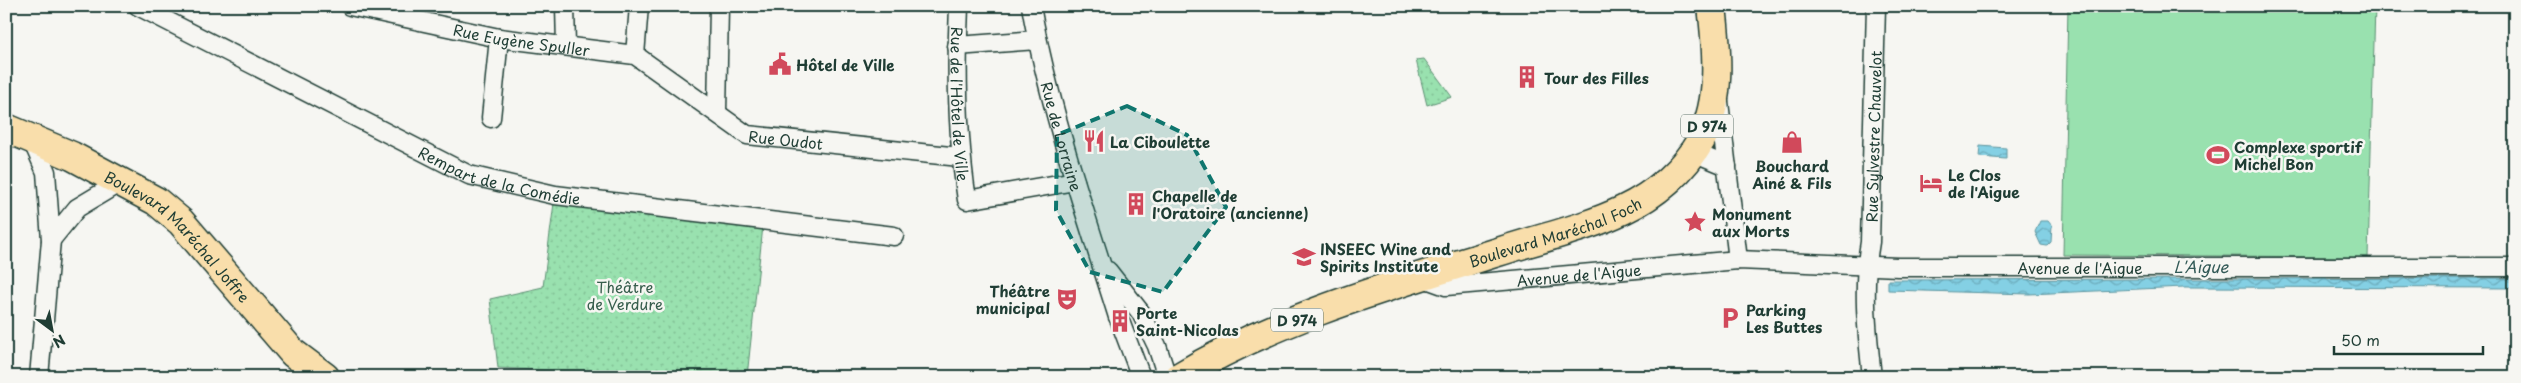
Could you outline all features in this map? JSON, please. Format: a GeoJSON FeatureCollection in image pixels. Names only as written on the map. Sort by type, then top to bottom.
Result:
{"type":"FeatureCollection","features":[{"type":"Feature","properties":{"kind":"main road","name":"Boulevard Maréchal Foch"},"geometry":{"type":"LineString","coordinates":[[1178,377],[1214,355],[1263,332],[1421,277],[1566,231],[1624,210],[1666,182],[1693,152],[1707,126],[1717,81],[1712,6]]}},
{"type":"Feature","properties":{"kind":"main road","name":"Boulevard Maréchal Joffre"},"geometry":{"type":"LineString","coordinates":[[6,128],[122,181],[156,201],[181,222],[293,352],[325,377]]}},
{"type":"Feature","properties":{"kind":"main road"},"geometry":{"type":"LineString","coordinates":[[1198,377],[1214,355]]}},
{"type":"Feature","properties":{"kind":"street","name":"Rempart de la Comédie"},"geometry":{"type":"LineString","coordinates":[[138,6],[469,175],[555,195],[894,236]]}},
{"type":"Feature","properties":{"kind":"street","name":"Rue Eugène Spuller"},"geometry":{"type":"LineString","coordinates":[[350,6],[499,38],[635,55]]}},
{"type":"Feature","properties":{"kind":"street"},"geometry":{"type":"LineString","coordinates":[[565,6],[566,46]]}},
{"type":"Feature","properties":{"kind":"street"},"geometry":{"type":"LineString","coordinates":[[635,55],[640,6]]}},
{"type":"Feature","properties":{"kind":"street"},"geometry":{"type":"LineString","coordinates":[[717,113],[719,6]]}},
{"type":"Feature","properties":{"kind":"street","name":"Rue de l'Hôtel de Ville"},"geometry":{"type":"LineString","coordinates":[[959,6],[957,46],[960,157],[967,200],[1075,181]]}},
{"type":"Feature","properties":{"kind":"street","name":"Rue de Lorraine"},"geometry":{"type":"LineString","coordinates":[[1031,6],[1037,40],[1075,181],[1119,321],[1141,377]]}},
{"type":"Feature","properties":{"kind":"street","name":"Rue Sylvestre Chauvelot"},"geometry":{"type":"LineString","coordinates":[[1872,377],[1865,312],[1866,266],[1870,242],[1876,6]]}},
{"type":"Feature","properties":{"kind":"street"},"geometry":{"type":"LineString","coordinates":[[491,118],[499,38]]}},
{"type":"Feature","properties":{"kind":"street"},"geometry":{"type":"LineString","coordinates":[[957,46],[1037,40]]}},
{"type":"Feature","properties":{"kind":"street","name":"Rue Oudot"},"geometry":{"type":"LineString","coordinates":[[635,55],[747,135],[960,157]]}},
{"type":"Feature","properties":{"kind":"street"},"geometry":{"type":"LineString","coordinates":[[1717,81],[1738,260]]}},
{"type":"Feature","properties":{"kind":"street"},"geometry":{"type":"LineString","coordinates":[[31,138],[46,172],[51,240],[39,377]]}},
{"type":"Feature","properties":{"kind":"street"},"geometry":{"type":"LineString","coordinates":[[1693,152],[1727,166]]}},
{"type":"Feature","properties":{"kind":"street"},"geometry":{"type":"LineString","coordinates":[[51,240],[77,208],[122,181]]}},
{"type":"Feature","properties":{"kind":"street","name":"Avenue de l'Aigue"},"geometry":{"type":"LineString","coordinates":[[1421,277],[1446,286],[1738,260],[1866,266],[2515,267]]}},
{"type":"Feature","properties":{"kind":"street","name":"Rue de Lorraine"},"geometry":{"type":"LineString","coordinates":[[1101,263],[1141,313],[1157,346],[1167,377]]}},
{"type":"Feature","properties":{"kind":"highlighted area"},"geometry":{"type":"Polygon","coordinates":[[[1127,106],[1187,135],[1226,207],[1163,292],[1090,272],[1056,210],[1057,135],[1127,106]]]}},
{"type":"Feature","properties":{"kind":"green space","name":"Complexe sportif Michel Bon"},"geometry":{"type":"Polygon","coordinates":[[[2068,6],[2375,6],[2368,257],[2063,255],[2068,6]]]}},
{"type":"Feature","properties":{"kind":"green space"},"geometry":{"type":"Polygon","coordinates":[[[1424,59],[1452,97],[1427,105],[1416,60],[1424,59]]]}},
{"type":"Feature","properties":{"kind":"green space","name":"Théâtre de Verdure"},"geometry":{"type":"Polygon","coordinates":[[[554,203],[661,217],[763,226],[747,377],[593,377],[570,372],[498,368],[490,299],[543,287],[554,203]]]}},
{"type":"Feature","properties":{"kind":"water"},"geometry":{"type":"Polygon","coordinates":[[[1980,146],[2006,148],[2006,159],[1979,157],[1980,146]]]}},
{"type":"Feature","properties":{"kind":"water"},"geometry":{"type":"Polygon","coordinates":[[[2040,221],[2048,221],[2052,226],[2051,242],[2047,246],[2041,245],[2035,232],[2040,221]]]}},
{"type":"Feature","properties":{"kind":"water"},"geometry":{"type":"Polygon","coordinates":[[[2515,278],[2515,288],[2184,287],[2029,294],[1888,290],[1888,280],[2515,278]]]}},
{"type":"Feature","properties":{"kind":"place","name":"Hôtel de Ville"},"geometry":{"type":"Point","coordinates":[780,64]}},
{"type":"Feature","properties":{"kind":"place","name":"Tour des Filles"},"geometry":{"type":"Point","coordinates":[1527,77]}},
{"type":"Feature","properties":{"kind":"place","name":"La Ciboulette"},"geometry":{"type":"Point","coordinates":[1094,141]}},
{"type":"Feature","properties":{"kind":"place","name":"Bouchard Ainé & Fils"},"geometry":{"type":"Point","coordinates":[1792,142]}},
{"type":"Feature","properties":{"kind":"place","name":"Complexe sportif Michel Bon"},"geometry":{"type":"Point","coordinates":[2218,155]}},
{"type":"Feature","properties":{"kind":"place","name":"Le Clos de l'Aigue"},"geometry":{"type":"Point","coordinates":[1931,183]}},
{"type":"Feature","properties":{"kind":"place","name":"Chapelle de l'Oratoire (ancienne)"},"geometry":{"type":"Point","coordinates":[1136,204]}},
{"type":"Feature","properties":{"kind":"place","name":"Monument aux Morts"},"geometry":{"type":"Point","coordinates":[1695,222]}},
{"type":"Feature","properties":{"kind":"place","name":"INSEEC Wine and Spirits Institute"},"geometry":{"type":"Point","coordinates":[1304,257]}},
{"type":"Feature","properties":{"kind":"place","name":"Théâtre municipal"},"geometry":{"type":"Point","coordinates":[1067,299]}},
{"type":"Feature","properties":{"kind":"place","name":"Parking Les Buttes"},"geometry":{"type":"Point","coordinates":[1730,318]}},
{"type":"Feature","properties":{"kind":"place","name":"Porte Saint-Nicolas"},"geometry":{"type":"Point","coordinates":[1120,321]}},
{"type":"Feature","properties":{"kind":"water label","name":"L'Aigue"},"geometry":{"type":"Point","coordinates":[2201,266]}}]}
